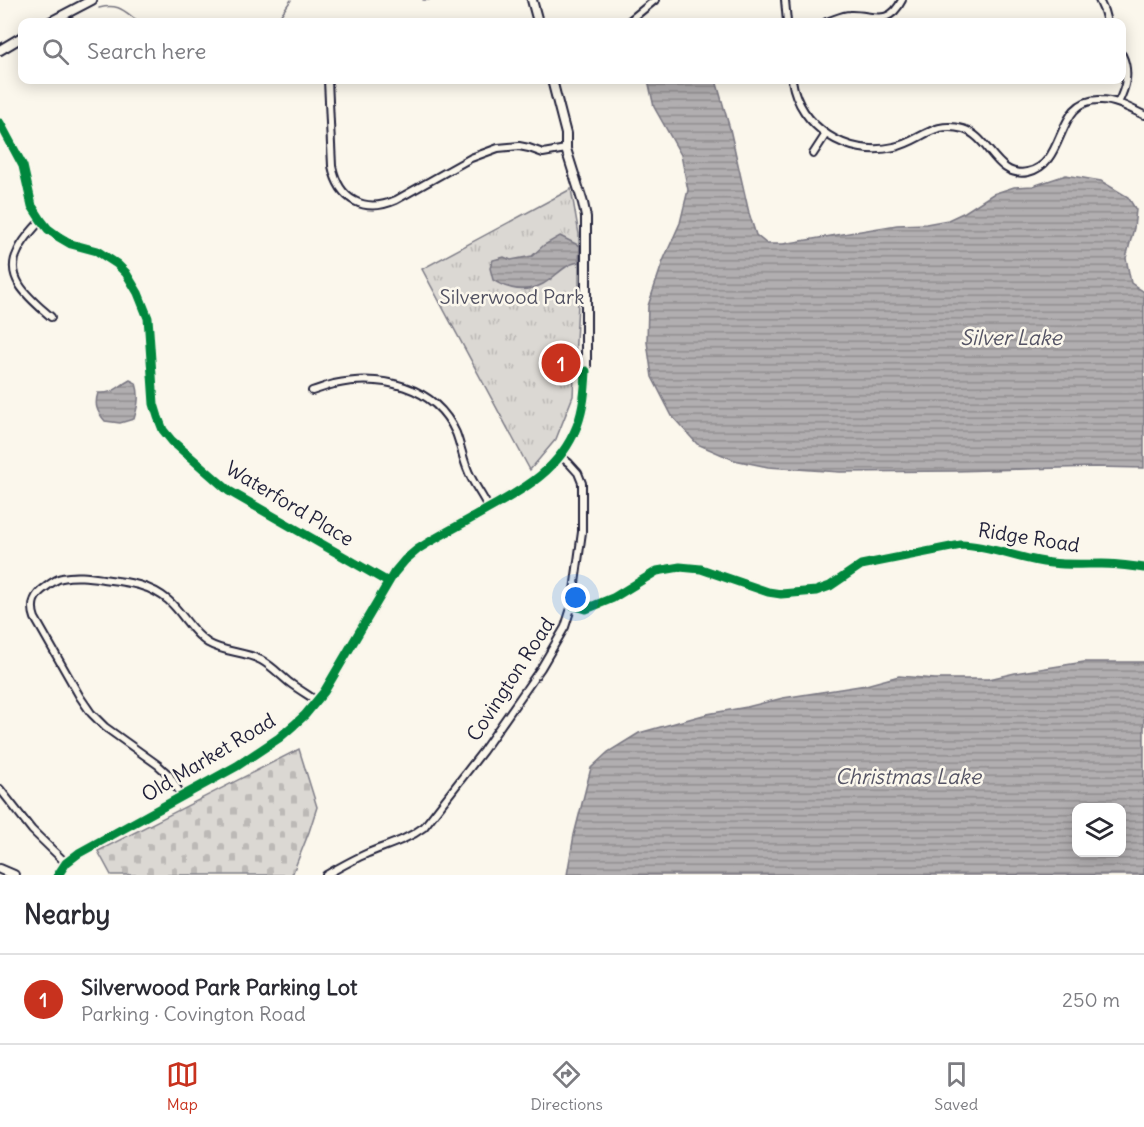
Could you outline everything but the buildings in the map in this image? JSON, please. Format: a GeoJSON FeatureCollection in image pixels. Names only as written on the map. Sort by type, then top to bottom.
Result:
{"type":"FeatureCollection","features":[{"type":"Feature","properties":{"kind":"street"},"geometry":{"type":"LineString","coordinates":[[58,18],[92,0]]}},
{"type":"Feature","properties":{"kind":"street"},"geometry":{"type":"LineString","coordinates":[[532,0],[537,18]]}},
{"type":"Feature","properties":{"kind":"street"},"geometry":{"type":"LineString","coordinates":[[633,18],[655,0]]}},
{"type":"Feature","properties":{"kind":"street"},"geometry":{"type":"LineString","coordinates":[[785,0],[787,18]]}},
{"type":"Feature","properties":{"kind":"street"},"geometry":{"type":"LineString","coordinates":[[840,18],[850,15],[871,18],[887,16],[899,7],[902,0]]}},
{"type":"Feature","properties":{"kind":"street"},"geometry":{"type":"LineString","coordinates":[[1099,0],[1106,18]]}},
{"type":"Feature","properties":{"kind":"street"},"geometry":{"type":"LineString","coordinates":[[0,50],[18,39]]}},
{"type":"Feature","properties":{"kind":"street"},"geometry":{"type":"LineString","coordinates":[[328,84],[334,177],[346,195],[365,205],[376,206],[396,200],[471,158],[498,148],[519,146],[543,153],[566,149]]}},
{"type":"Feature","properties":{"kind":"street"},"geometry":{"type":"LineString","coordinates":[[553,84],[566,134],[566,149],[586,217],[584,393],[578,423],[572,438],[560,456]]}},
{"type":"Feature","properties":{"kind":"street"},"geometry":{"type":"LineString","coordinates":[[793,84],[797,98],[813,123],[837,141],[866,149],[881,149],[909,142],[932,129],[953,127],[964,129],[982,140],[1001,165],[1008,170],[1025,173],[1042,166],[1048,160],[1068,118],[1074,109],[1083,103],[1102,99],[1118,103],[1144,115]]}},
{"type":"Feature","properties":{"kind":"street"},"geometry":{"type":"LineString","coordinates":[[1118,103],[1125,84]]}},
{"type":"Feature","properties":{"kind":"street","name":"Waterford Place"},"geometry":{"type":"LineString","coordinates":[[0,123],[22,166],[32,206],[48,229],[71,244],[97,251],[108,257],[133,283],[148,318],[154,404],[163,430],[172,441],[229,491],[388,582]]}},
{"type":"Feature","properties":{"kind":"street"},"geometry":{"type":"LineString","coordinates":[[813,154],[826,134]]}},
{"type":"Feature","properties":{"kind":"street"},"geometry":{"type":"LineString","coordinates":[[41,220],[17,251],[14,269],[19,286],[51,317]]}},
{"type":"Feature","properties":{"kind":"street"},"geometry":{"type":"LineString","coordinates":[[312,391],[334,384],[385,382],[415,390],[428,398],[448,420],[456,433],[469,474],[489,509]]}},
{"type":"Feature","properties":{"kind":"street","name":"Old Market Road"},"geometry":{"type":"LineString","coordinates":[[58,875],[66,863],[79,853],[237,766],[279,738],[305,715],[324,692],[388,582],[405,560],[418,549],[537,480],[560,456]]}},
{"type":"Feature","properties":{"kind":"street","name":"Covington Road"},"geometry":{"type":"LineString","coordinates":[[326,875],[367,853],[414,835],[424,827],[483,751],[541,668],[565,627],[572,605],[582,532],[582,483],[578,473],[560,456]]}},
{"type":"Feature","properties":{"kind":"street","name":"Ridge Road"},"geometry":{"type":"LineString","coordinates":[[572,605],[586,609],[613,598],[657,571],[680,567],[701,569],[768,592],[782,594],[816,591],[830,586],[861,566],[961,545],[989,548],[1051,563],[1104,564],[1144,568]]}},
{"type":"Feature","properties":{"kind":"street"},"geometry":{"type":"LineString","coordinates":[[182,796],[169,775],[105,726],[80,697],[35,618],[32,605],[34,598],[45,587],[59,578],[79,575],[133,582],[145,586],[168,599],[192,629],[206,641],[221,649],[259,659],[317,701]]}},
{"type":"Feature","properties":{"kind":"street"},"geometry":{"type":"LineString","coordinates":[[0,789],[32,830],[66,863]]}},
{"type":"Feature","properties":{"kind":"street"},"geometry":{"type":"LineString","coordinates":[[0,869],[14,875]]}},
{"type":"Feature","properties":{"kind":"green space","name":"Silverwood Park"},"geometry":{"type":"Polygon","coordinates":[[[571,189],[579,234],[579,285],[573,396],[556,439],[530,470],[422,269],[571,189]]]}},
{"type":"Feature","properties":{"kind":"green space"},"geometry":{"type":"Polygon","coordinates":[[[299,749],[317,807],[292,875],[111,875],[98,851],[299,749]]]}},
{"type":"Feature","properties":{"kind":"water","name":"Silver Lake"},"geometry":{"type":"Polygon","coordinates":[[[649,84],[717,84],[749,213],[756,235],[767,244],[783,244],[897,225],[926,224],[948,220],[993,194],[1014,187],[1033,186],[1066,175],[1101,181],[1128,197],[1136,210],[1126,258],[1131,283],[1144,292],[1144,468],[840,472],[768,467],[734,460],[697,444],[672,416],[652,377],[647,342],[648,306],[663,261],[680,223],[688,190],[681,155],[654,107],[649,84]]]}},
{"type":"Feature","properties":{"kind":"water"},"geometry":{"type":"Polygon","coordinates":[[[560,236],[580,246],[579,262],[568,266],[543,284],[530,289],[511,288],[493,280],[490,268],[493,260],[504,257],[511,260],[532,256],[544,245],[560,236]]]}},
{"type":"Feature","properties":{"kind":"water"},"geometry":{"type":"Polygon","coordinates":[[[130,380],[136,383],[138,392],[134,419],[120,423],[105,421],[97,408],[98,393],[112,391],[130,380]]]}},
{"type":"Feature","properties":{"kind":"water","name":"Christmas Lake"},"geometry":{"type":"Polygon","coordinates":[[[1084,662],[1144,662],[1144,875],[567,875],[574,835],[591,768],[608,752],[639,733],[707,714],[783,698],[866,685],[899,676],[989,679],[1084,662]]]}},
{"type":"Feature","properties":{"kind":"waterway"},"geometry":{"type":"LineString","coordinates":[[279,18],[291,0]]}},
{"type":"Feature","properties":{"kind":"waterway"},"geometry":{"type":"LineString","coordinates":[[423,0],[429,0]]}},
{"type":"Feature","properties":{"kind":"waterway"},"geometry":{"type":"LineString","coordinates":[[99,8],[116,7],[134,18]]}},
{"type":"Feature","properties":{"kind":"cycle path"},"geometry":{"type":"LineString","coordinates":[[0,123],[23,166],[32,206],[48,229],[71,244],[97,251],[117,264],[126,273],[138,293],[148,318],[154,404],[163,430],[172,441],[229,491],[388,582]]}},
{"type":"Feature","properties":{"kind":"cycle path"},"geometry":{"type":"LineString","coordinates":[[58,875],[66,863],[79,853],[237,766],[279,738],[305,715],[324,692],[394,573],[405,560],[431,541],[528,485],[551,466],[561,454],[577,426],[584,398],[586,371]]}},
{"type":"Feature","properties":{"kind":"cycle path"},"geometry":{"type":"LineString","coordinates":[[572,605],[586,609],[613,598],[657,571],[680,567],[701,569],[768,592],[781,594],[816,591],[830,586],[861,565],[961,545],[1051,563],[1112,564],[1144,568]]}},
{"type":"Feature","properties":{"kind":"place","name":"Silverwood Park Parking Lot"},"geometry":{"type":"Point","coordinates":[561,363]}}]}
